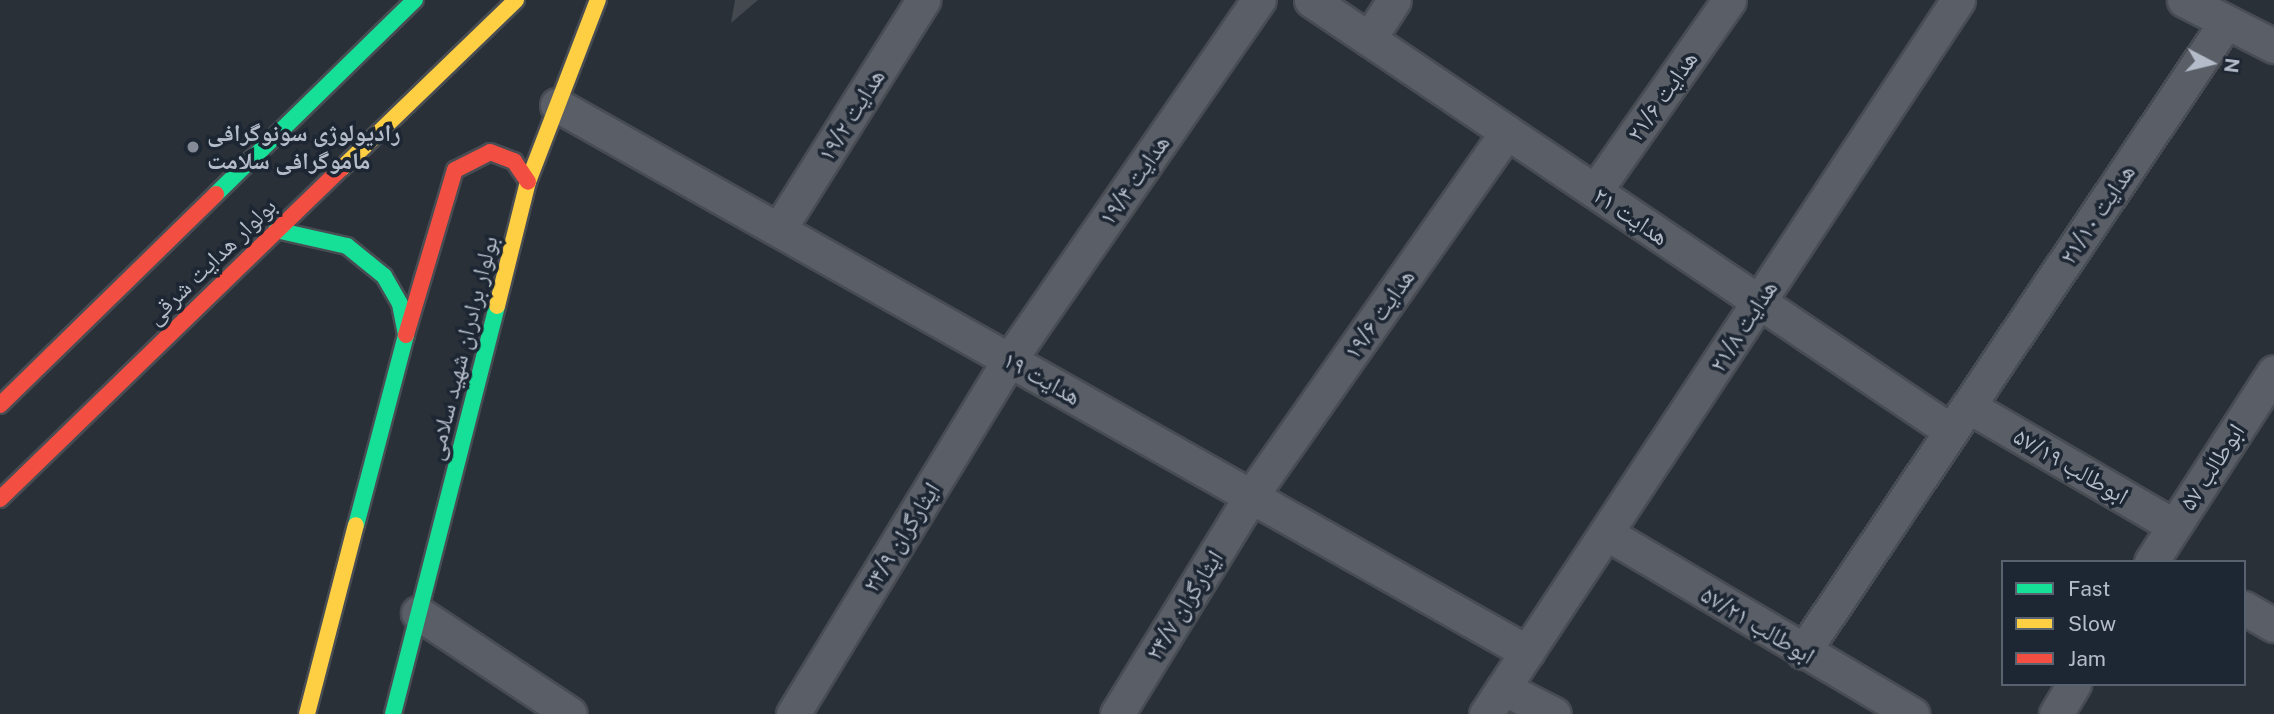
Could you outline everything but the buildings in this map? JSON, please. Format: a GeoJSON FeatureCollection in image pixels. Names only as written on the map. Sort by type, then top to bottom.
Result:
{"type":"FeatureCollection","features":[{"type":"Feature","properties":{"kind":"street","name":"بولوار هدایت شرقی"},"geometry":{"type":"LineString","coordinates":[[0,405],[415,0]]}},
{"type":"Feature","properties":{"kind":"street","name":"بولوار هدایت شرقی"},"geometry":{"type":"LineString","coordinates":[[0,499],[516,0]]}},
{"type":"Feature","properties":{"kind":"street","name":"بولوار برادران شهید سلامی"},"geometry":{"type":"LineString","coordinates":[[393,714],[528,182],[598,0]]}},
{"type":"Feature","properties":{"kind":"street","name":"هدایت ۱۹/۲"},"geometry":{"type":"LineString","coordinates":[[779,229],[923,0]]}},
{"type":"Feature","properties":{"kind":"street","name":"هدایت ۱۹/۴"},"geometry":{"type":"LineString","coordinates":[[1010,359],[1259,0]]}},
{"type":"Feature","properties":{"kind":"street","name":"هدایت ۲۱"},"geometry":{"type":"LineString","coordinates":[[1311,0],[1759,302],[1959,419]]}},
{"type":"Feature","properties":{"kind":"street"},"geometry":{"type":"LineString","coordinates":[[1369,38],[1394,0]]}},
{"type":"Feature","properties":{"kind":"street","name":"هدایت ۲۱/۶"},"geometry":{"type":"LineString","coordinates":[[1595,191],[1729,0]]}},
{"type":"Feature","properties":{"kind":"street","name":"هدایت ۲۱/۸"},"geometry":{"type":"LineString","coordinates":[[1494,701],[1958,0]]}},
{"type":"Feature","properties":{"kind":"street"},"geometry":{"type":"LineString","coordinates":[[2184,0],[2274,46]]}},
{"type":"Feature","properties":{"kind":"street","name":"هدایت ۲۱/۱۰"},"geometry":{"type":"LineString","coordinates":[[1803,652],[2226,22]]}},
{"type":"Feature","properties":{"kind":"street","name":"هدایت ۱۹"},"geometry":{"type":"LineString","coordinates":[[557,105],[1527,652]]}},
{"type":"Feature","properties":{"kind":"street","name":"هدایت ۱۹/۶"},"geometry":{"type":"LineString","coordinates":[[1251,496],[1507,132]]}},
{"type":"Feature","properties":{"kind":"street"},"geometry":{"type":"LineString","coordinates":[[307,714],[406,335],[455,170],[489,152],[514,161],[528,182]]}},
{"type":"Feature","properties":{"kind":"street"},"geometry":{"type":"LineString","coordinates":[[276,230],[347,246],[374,268],[400,304],[406,335]]}},
{"type":"Feature","properties":{"kind":"street","name":"ایثارگران ۲۴/۹"},"geometry":{"type":"LineString","coordinates":[[793,714],[1010,359]]}},
{"type":"Feature","properties":{"kind":"street","name":"ابوطالب ۵۷"},"geometry":{"type":"LineString","coordinates":[[2155,560],[2174,526],[2274,372]]}},
{"type":"Feature","properties":{"kind":"street","name":"ابوطالب ۵۷/۱۹"},"geometry":{"type":"LineString","coordinates":[[1959,419],[2174,526]]}},
{"type":"Feature","properties":{"kind":"street","name":"ایثارگران ۲۴/۷"},"geometry":{"type":"LineString","coordinates":[[1117,714],[1251,496]]}},
{"type":"Feature","properties":{"kind":"street","name":"ابوطالب ۵۷/۲۱"},"geometry":{"type":"LineString","coordinates":[[1606,533],[1803,652],[1912,714]]}},
{"type":"Feature","properties":{"kind":"street"},"geometry":{"type":"LineString","coordinates":[[2246,609],[2274,625]]}},
{"type":"Feature","properties":{"kind":"street"},"geometry":{"type":"LineString","coordinates":[[418,613],[570,714]]}},
{"type":"Feature","properties":{"kind":"street"},"geometry":{"type":"LineString","coordinates":[[2056,714],[2073,686]]}},
{"type":"Feature","properties":{"kind":"street"},"geometry":{"type":"LineString","coordinates":[[1494,701],[1553,714]]}},
{"type":"Feature","properties":{"kind":"traffic: fast"},"geometry":{"type":"LineString","coordinates":[[216,194],[415,0]]}},
{"type":"Feature","properties":{"kind":"traffic: fast"},"geometry":{"type":"LineString","coordinates":[[276,230],[347,246],[384,276],[400,304],[406,335],[356,525]]}},
{"type":"Feature","properties":{"kind":"traffic: fast"},"geometry":{"type":"LineString","coordinates":[[393,714],[497,306]]}},
{"type":"Feature","properties":{"kind":"traffic: slow"},"geometry":{"type":"LineString","coordinates":[[342,168],[516,0]]}},
{"type":"Feature","properties":{"kind":"traffic: slow"},"geometry":{"type":"LineString","coordinates":[[497,306],[528,182],[598,0]]}},
{"type":"Feature","properties":{"kind":"traffic: slow"},"geometry":{"type":"LineString","coordinates":[[307,714],[356,525]]}},
{"type":"Feature","properties":{"kind":"traffic: jam"},"geometry":{"type":"LineString","coordinates":[[406,335],[455,170],[490,152],[514,161],[528,182]]}},
{"type":"Feature","properties":{"kind":"traffic: jam"},"geometry":{"type":"LineString","coordinates":[[0,499],[342,168]]}},
{"type":"Feature","properties":{"kind":"traffic: jam"},"geometry":{"type":"LineString","coordinates":[[0,405],[216,194]]}},
{"type":"Feature","properties":{"kind":"place","name":"رادیولوژی سونوگرافی ماموگرافی سلامت"},"geometry":{"type":"Point","coordinates":[193,147]}}]}
